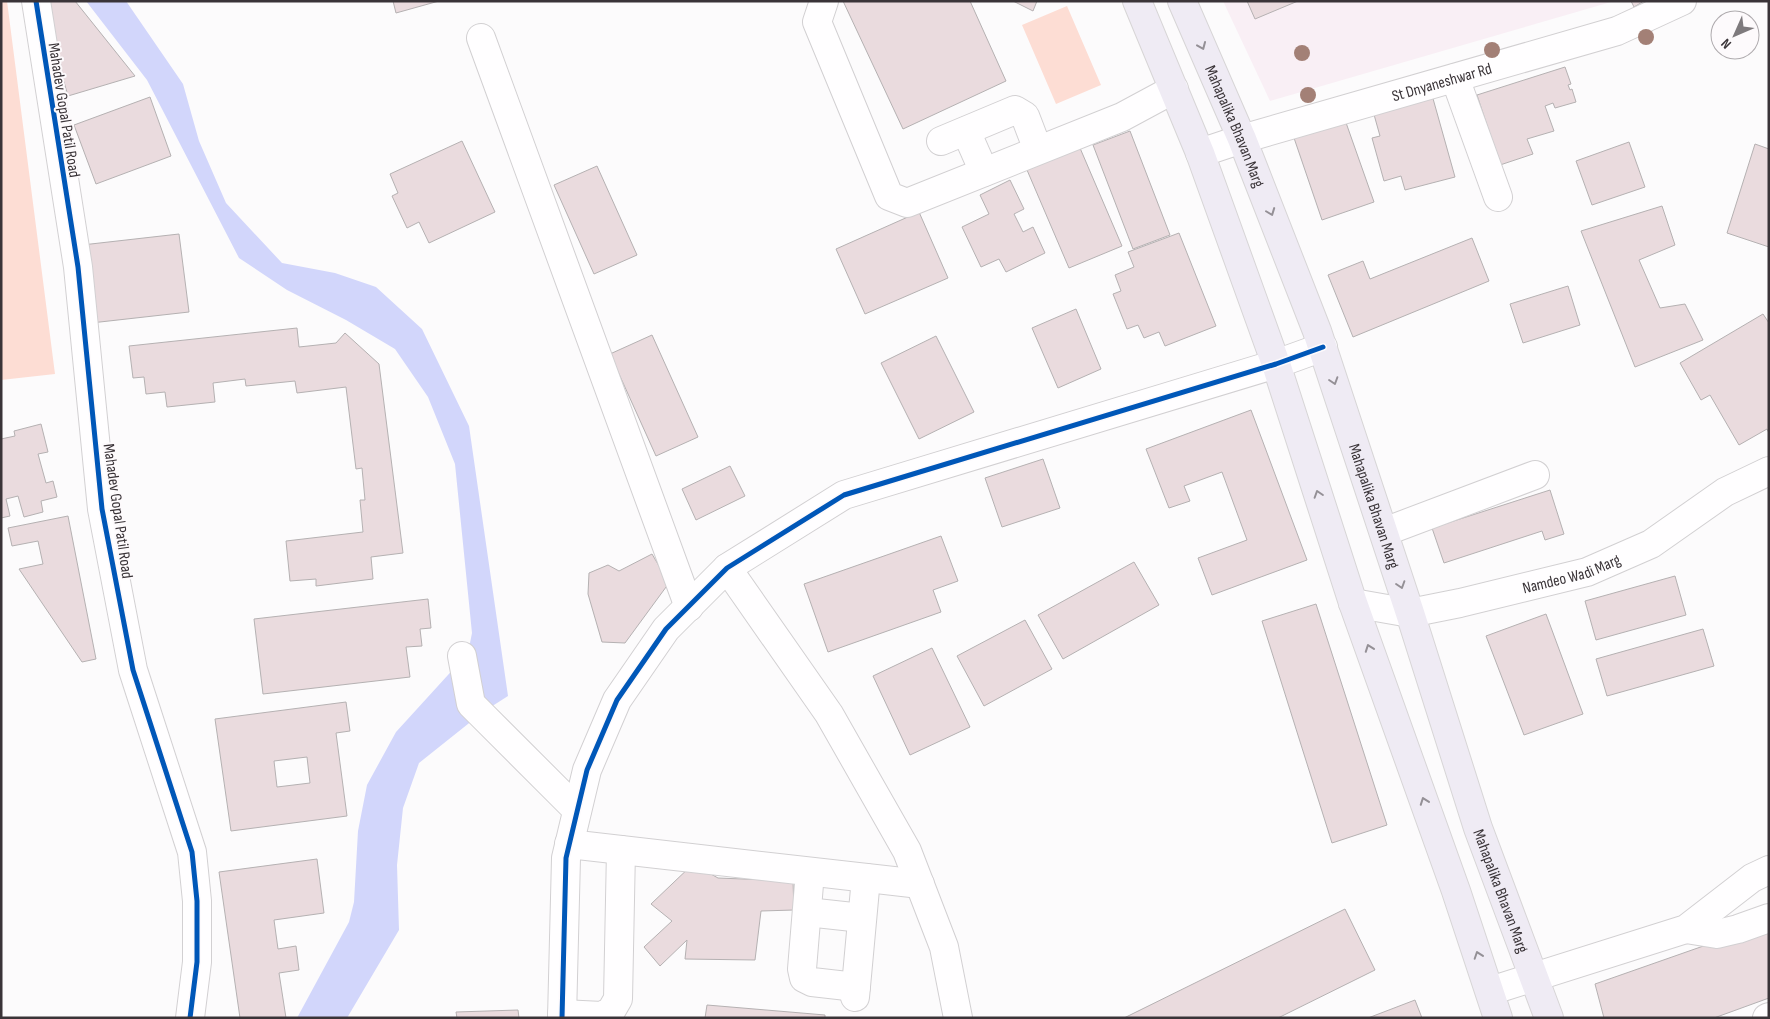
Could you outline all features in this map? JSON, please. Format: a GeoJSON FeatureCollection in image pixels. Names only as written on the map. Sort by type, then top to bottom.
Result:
{"type":"FeatureCollection","features":[{"type":"Feature","properties":{"kind":"main road"},"geometry":{"type":"LineString","coordinates":[[1138,1],[1200,152],[1276,364],[1353,603],[1456,891],[1498,1018]]}},
{"type":"Feature","properties":{"kind":"main road","name":"Mahapalika Bhavan Marg"},"geometry":{"type":"LineString","coordinates":[[1182,1],[1242,139],[1323,347],[1478,828],[1549,1018]]}},
{"type":"Feature","properties":{"kind":"main road"},"geometry":{"type":"LineString","coordinates":[[1456,891],[1494,873]]}},
{"type":"Feature","properties":{"kind":"street","name":"Mahadev Gopal Patil Road"},"geometry":{"type":"LineString","coordinates":[[36,1],[78,267],[102,509],[133,670],[192,852],[197,901],[197,962],[190,1018]]}},
{"type":"Feature","properties":{"kind":"street"},"geometry":{"type":"LineString","coordinates":[[824,1],[817,22],[889,196],[907,203],[1122,117],[1174,89]]}},
{"type":"Feature","properties":{"kind":"street","name":"St Dnyaneshwar Rd"},"geometry":{"type":"LineString","coordinates":[[1200,152],[1617,31],[1682,1]]}},
{"type":"Feature","properties":{"kind":"street"},"geometry":{"type":"LineString","coordinates":[[482,38],[689,606]]}},
{"type":"Feature","properties":{"kind":"street"},"geometry":{"type":"LineString","coordinates":[[1455,78],[1498,197]]}},
{"type":"Feature","properties":{"kind":"street"},"geometry":{"type":"LineString","coordinates":[[941,141],[1015,110],[1025,116],[1038,150]]}},
{"type":"Feature","properties":{"kind":"street"},"geometry":{"type":"LineString","coordinates":[[966,130],[984,172]]}},
{"type":"Feature","properties":{"kind":"street"},"geometry":{"type":"LineString","coordinates":[[620,850],[618,999],[611,1011],[602,1016],[562,1016],[566,858],[587,770],[617,700],[666,629],[727,568],[844,495],[1276,364],[1323,347]]}},
{"type":"Feature","properties":{"kind":"street","name":"Namdeo Wadi Marg"},"geometry":{"type":"LineString","coordinates":[[1353,603],[1410,613],[1460,603],[1587,572],[1651,544],[1725,492],[1769,471]]}},
{"type":"Feature","properties":{"kind":"street"},"geometry":{"type":"LineString","coordinates":[[1384,532],[1534,475]]}},
{"type":"Feature","properties":{"kind":"street"},"geometry":{"type":"LineString","coordinates":[[727,568],[829,714],[907,851],[944,947],[958,1018]]}},
{"type":"Feature","properties":{"kind":"street"},"geometry":{"type":"LineString","coordinates":[[462,656],[471,704],[577,810]]}},
{"type":"Feature","properties":{"kind":"street"},"geometry":{"type":"LineString","coordinates":[[569,844],[920,884]]}},
{"type":"Feature","properties":{"kind":"street"},"geometry":{"type":"LineString","coordinates":[[1490,991],[1686,929],[1752,878],[1769,870]]}},
{"type":"Feature","properties":{"kind":"street"},"geometry":{"type":"LineString","coordinates":[[810,872],[802,969],[804,978],[812,982],[855,992],[866,878]]}},
{"type":"Feature","properties":{"kind":"street"},"geometry":{"type":"LineString","coordinates":[[807,912],[862,918]]}},
{"type":"Feature","properties":{"kind":"street"},"geometry":{"type":"LineString","coordinates":[[1686,929],[1717,934],[1769,918]]}},
{"type":"Feature","properties":{"kind":"shaded area"},"geometry":{"type":"Polygon","coordinates":[[[1,1],[7,1],[55,374],[1,380],[1,1]]]}},
{"type":"Feature","properties":{"kind":"shaded area"},"geometry":{"type":"Polygon","coordinates":[[[1223,1],[1610,1],[1611,2],[1270,101],[1223,1]]]}},
{"type":"Feature","properties":{"kind":"shaded area"},"geometry":{"type":"Polygon","coordinates":[[[1067,6],[1101,85],[1056,104],[1022,25],[1067,6]]]}},
{"type":"Feature","properties":{"kind":"water"},"geometry":{"type":"Polygon","coordinates":[[[86,1],[126,1],[183,84],[199,141],[226,203],[282,263],[335,273],[376,287],[422,329],[469,426],[508,696],[483,712],[419,763],[403,808],[397,865],[399,930],[347,1018],[297,1018],[349,922],[354,902],[358,831],[367,785],[396,732],[468,653],[472,633],[455,464],[428,397],[395,349],[346,320],[287,290],[239,258],[147,80],[86,1]]]}},
{"type":"Feature","properties":{"kind":"building"},"geometry":{"type":"Polygon","coordinates":[[[41,1],[75,1],[135,76],[68,96],[41,1]]]}},
{"type":"Feature","properties":{"kind":"building"},"geometry":{"type":"Polygon","coordinates":[[[393,1],[439,1],[396,13],[393,1]]]}},
{"type":"Feature","properties":{"kind":"building"},"geometry":{"type":"Polygon","coordinates":[[[843,1],[970,1],[1006,81],[903,129],[843,1]]]}},
{"type":"Feature","properties":{"kind":"building"},"geometry":{"type":"Polygon","coordinates":[[[1013,1],[1037,1],[1033,11],[1013,1]]]}},
{"type":"Feature","properties":{"kind":"building"},"geometry":{"type":"Polygon","coordinates":[[[1247,1],[1298,1],[1255,19],[1247,1]]]}},
{"type":"Feature","properties":{"kind":"building"},"geometry":{"type":"Polygon","coordinates":[[[1631,1],[1644,1],[1634,7],[1631,1]]]}},
{"type":"Feature","properties":{"kind":"building"},"geometry":{"type":"Polygon","coordinates":[[[1565,67],[1571,84],[1568,85],[1570,90],[1572,89],[1576,102],[1555,108],[1553,103],[1545,106],[1554,131],[1527,139],[1533,154],[1500,165],[1477,95],[1565,67]]]}},
{"type":"Feature","properties":{"kind":"building"},"geometry":{"type":"Polygon","coordinates":[[[1432,95],[1455,177],[1405,190],[1401,176],[1384,181],[1372,138],[1380,136],[1373,111],[1432,95]]]}},
{"type":"Feature","properties":{"kind":"building"},"geometry":{"type":"Polygon","coordinates":[[[150,97],[171,156],[96,184],[74,125],[150,97]]]}},
{"type":"Feature","properties":{"kind":"building"},"geometry":{"type":"Polygon","coordinates":[[[1344,117],[1374,202],[1322,220],[1293,135],[1344,117]]]}},
{"type":"Feature","properties":{"kind":"building"},"geometry":{"type":"Polygon","coordinates":[[[1130,131],[1170,235],[1133,249],[1093,145],[1130,131]]]}},
{"type":"Feature","properties":{"kind":"building"},"geometry":{"type":"Polygon","coordinates":[[[462,141],[495,212],[429,243],[419,222],[407,228],[392,196],[398,193],[390,174],[462,141]]]}},
{"type":"Feature","properties":{"kind":"building"},"geometry":{"type":"Polygon","coordinates":[[[1629,142],[1645,187],[1592,205],[1576,161],[1629,142]]]}},
{"type":"Feature","properties":{"kind":"building"},"geometry":{"type":"Polygon","coordinates":[[[1755,144],[1769,149],[1769,247],[1727,233],[1755,144]]]}},
{"type":"Feature","properties":{"kind":"building"},"geometry":{"type":"Polygon","coordinates":[[[1080,148],[1122,246],[1069,268],[1027,170],[1080,148]]]}},
{"type":"Feature","properties":{"kind":"building"},"geometry":{"type":"Polygon","coordinates":[[[597,166],[637,255],[594,274],[554,185],[597,166]]]}},
{"type":"Feature","properties":{"kind":"building"},"geometry":{"type":"Polygon","coordinates":[[[1010,180],[1024,209],[1014,214],[1023,232],[1033,227],[1045,253],[1006,272],[999,259],[981,267],[962,227],[989,214],[980,195],[1010,180]]]}},
{"type":"Feature","properties":{"kind":"building"},"geometry":{"type":"Polygon","coordinates":[[[1662,206],[1675,245],[1639,260],[1660,308],[1685,304],[1703,340],[1635,367],[1581,231],[1662,206]]]}},
{"type":"Feature","properties":{"kind":"building"},"geometry":{"type":"Polygon","coordinates":[[[919,212],[948,278],[865,314],[836,249],[919,212]]]}},
{"type":"Feature","properties":{"kind":"building"},"geometry":{"type":"Polygon","coordinates":[[[1179,233],[1216,326],[1165,346],[1159,332],[1144,338],[1138,325],[1127,329],[1113,294],[1121,291],[1115,275],[1134,267],[1128,252],[1179,233]]]}},
{"type":"Feature","properties":{"kind":"building"},"geometry":{"type":"Polygon","coordinates":[[[179,234],[189,312],[91,323],[82,245],[179,234]]]}},
{"type":"Feature","properties":{"kind":"building"},"geometry":{"type":"Polygon","coordinates":[[[1472,238],[1489,281],[1353,337],[1328,275],[1363,261],[1370,279],[1472,238]]]}},
{"type":"Feature","properties":{"kind":"building"},"geometry":{"type":"Polygon","coordinates":[[[1568,286],[1580,325],[1523,343],[1510,304],[1568,286]]]}},
{"type":"Feature","properties":{"kind":"building"},"geometry":{"type":"Polygon","coordinates":[[[1076,309],[1101,369],[1058,388],[1032,328],[1076,309]]]}},
{"type":"Feature","properties":{"kind":"building"},"geometry":{"type":"Polygon","coordinates":[[[1763,314],[1769,323],[1769,433],[1767,429],[1739,445],[1710,395],[1701,400],[1680,363],[1763,314]]]}},
{"type":"Feature","properties":{"kind":"building"},"geometry":{"type":"Polygon","coordinates":[[[297,328],[299,347],[336,343],[345,333],[379,364],[403,553],[371,557],[373,579],[316,586],[316,579],[290,581],[286,541],[363,532],[360,500],[365,500],[362,468],[356,469],[346,387],[297,393],[295,381],[246,386],[245,379],[213,383],[215,402],[167,407],[165,392],[146,394],[144,377],[133,378],[129,346],[297,328]]]}},
{"type":"Feature","properties":{"kind":"building"},"geometry":{"type":"Polygon","coordinates":[[[652,335],[698,437],[656,456],[610,354],[652,335]]]}},
{"type":"Feature","properties":{"kind":"building"},"geometry":{"type":"Polygon","coordinates":[[[936,336],[974,412],[919,439],[881,363],[936,336]]]}},
{"type":"Feature","properties":{"kind":"building"},"geometry":{"type":"Polygon","coordinates":[[[1251,410],[1307,560],[1212,595],[1198,558],[1247,540],[1222,472],[1184,486],[1190,501],[1169,508],[1146,449],[1251,410]]]}},
{"type":"Feature","properties":{"kind":"building"},"geometry":{"type":"Polygon","coordinates":[[[41,424],[48,452],[38,454],[46,483],[53,481],[57,497],[41,501],[43,512],[24,517],[18,496],[6,499],[10,516],[1,518],[1,439],[15,436],[14,431],[41,424]]]}},
{"type":"Feature","properties":{"kind":"building"},"geometry":{"type":"Polygon","coordinates":[[[1043,459],[1060,508],[1002,527],[985,478],[1043,459]]]}},
{"type":"Feature","properties":{"kind":"building"},"geometry":{"type":"Polygon","coordinates":[[[730,466],[745,496],[696,520],[682,489],[730,466]]]}},
{"type":"Feature","properties":{"kind":"building"},"geometry":{"type":"Polygon","coordinates":[[[1550,490],[1564,534],[1545,540],[1542,531],[1444,563],[1432,528],[1550,490]]]}},
{"type":"Feature","properties":{"kind":"building"},"geometry":{"type":"Polygon","coordinates":[[[68,516],[96,659],[82,662],[19,569],[43,564],[38,541],[12,546],[8,528],[68,516]]]}},
{"type":"Feature","properties":{"kind":"building"},"geometry":{"type":"Polygon","coordinates":[[[941,536],[958,581],[933,590],[941,612],[828,652],[804,584],[941,536]]]}},
{"type":"Feature","properties":{"kind":"building"},"geometry":{"type":"Polygon","coordinates":[[[652,554],[669,583],[625,643],[602,642],[588,594],[589,573],[608,565],[619,571],[652,554]]]}},
{"type":"Feature","properties":{"kind":"building"},"geometry":{"type":"Polygon","coordinates":[[[1134,562],[1159,605],[1063,659],[1038,615],[1134,562]]]}},
{"type":"Feature","properties":{"kind":"building"},"geometry":{"type":"Polygon","coordinates":[[[1675,576],[1686,615],[1596,640],[1585,601],[1675,576]]]}},
{"type":"Feature","properties":{"kind":"building"},"geometry":{"type":"Polygon","coordinates":[[[428,599],[431,628],[420,629],[422,646],[406,647],[410,677],[263,694],[254,619],[428,599]]]}},
{"type":"Feature","properties":{"kind":"building"},"geometry":{"type":"Polygon","coordinates":[[[1316,604],[1387,825],[1332,843],[1262,621],[1316,604]]]}},
{"type":"Feature","properties":{"kind":"building"},"geometry":{"type":"Polygon","coordinates":[[[1546,614],[1583,714],[1524,735],[1486,636],[1546,614]]]}},
{"type":"Feature","properties":{"kind":"building"},"geometry":{"type":"Polygon","coordinates":[[[1025,620],[1052,669],[984,706],[957,656],[1025,620]]]}},
{"type":"Feature","properties":{"kind":"building"},"geometry":{"type":"Polygon","coordinates":[[[1703,629],[1714,666],[1607,696],[1596,659],[1703,629]]]}},
{"type":"Feature","properties":{"kind":"building"},"geometry":{"type":"Polygon","coordinates":[[[932,648],[970,727],[910,755],[873,676],[932,648]]]}},
{"type":"Feature","properties":{"kind":"building"},"geometry":{"type":"Polygon","coordinates":[[[346,702],[350,731],[336,733],[347,816],[231,831],[215,719],[346,702]],[[307,757],[274,761],[277,787],[310,783],[307,757]]]}},
{"type":"Feature","properties":{"kind":"building"},"geometry":{"type":"Polygon","coordinates":[[[317,859],[324,913],[274,920],[278,949],[296,946],[299,970],[279,973],[286,1018],[240,1018],[219,872],[317,859]]]}},
{"type":"Feature","properties":{"kind":"building"},"geometry":{"type":"Polygon","coordinates":[[[693,864],[718,878],[793,881],[794,910],[761,911],[755,960],[685,959],[687,940],[660,966],[644,947],[672,921],[651,904],[693,864]]]}},
{"type":"Feature","properties":{"kind":"building"},"geometry":{"type":"Polygon","coordinates":[[[1345,909],[1375,970],[1278,1018],[1124,1018],[1345,909]]]}},
{"type":"Feature","properties":{"kind":"building"},"geometry":{"type":"Polygon","coordinates":[[[1769,923],[1769,998],[1714,1018],[1604,1018],[1595,984],[1769,923]]]}},
{"type":"Feature","properties":{"kind":"building"},"geometry":{"type":"Polygon","coordinates":[[[1415,1000],[1422,1018],[1368,1018],[1415,1000]]]}},
{"type":"Feature","properties":{"kind":"building"},"geometry":{"type":"Polygon","coordinates":[[[707,1005],[825,1015],[825,1018],[705,1018],[707,1005]]]}},
{"type":"Feature","properties":{"kind":"building"},"geometry":{"type":"Polygon","coordinates":[[[518,1010],[519,1018],[457,1018],[456,1012],[518,1010]]]}},
{"type":"Feature","properties":{"kind":"cycle path"},"geometry":{"type":"LineString","coordinates":[[36,1],[78,267],[102,509],[133,670],[192,852],[197,901],[197,962],[190,1018]]}},
{"type":"Feature","properties":{"kind":"cycle path"},"geometry":{"type":"LineString","coordinates":[[562,1018],[566,858],[587,770],[617,700],[666,629],[727,568],[844,495],[1276,364],[1323,347]]}}]}
